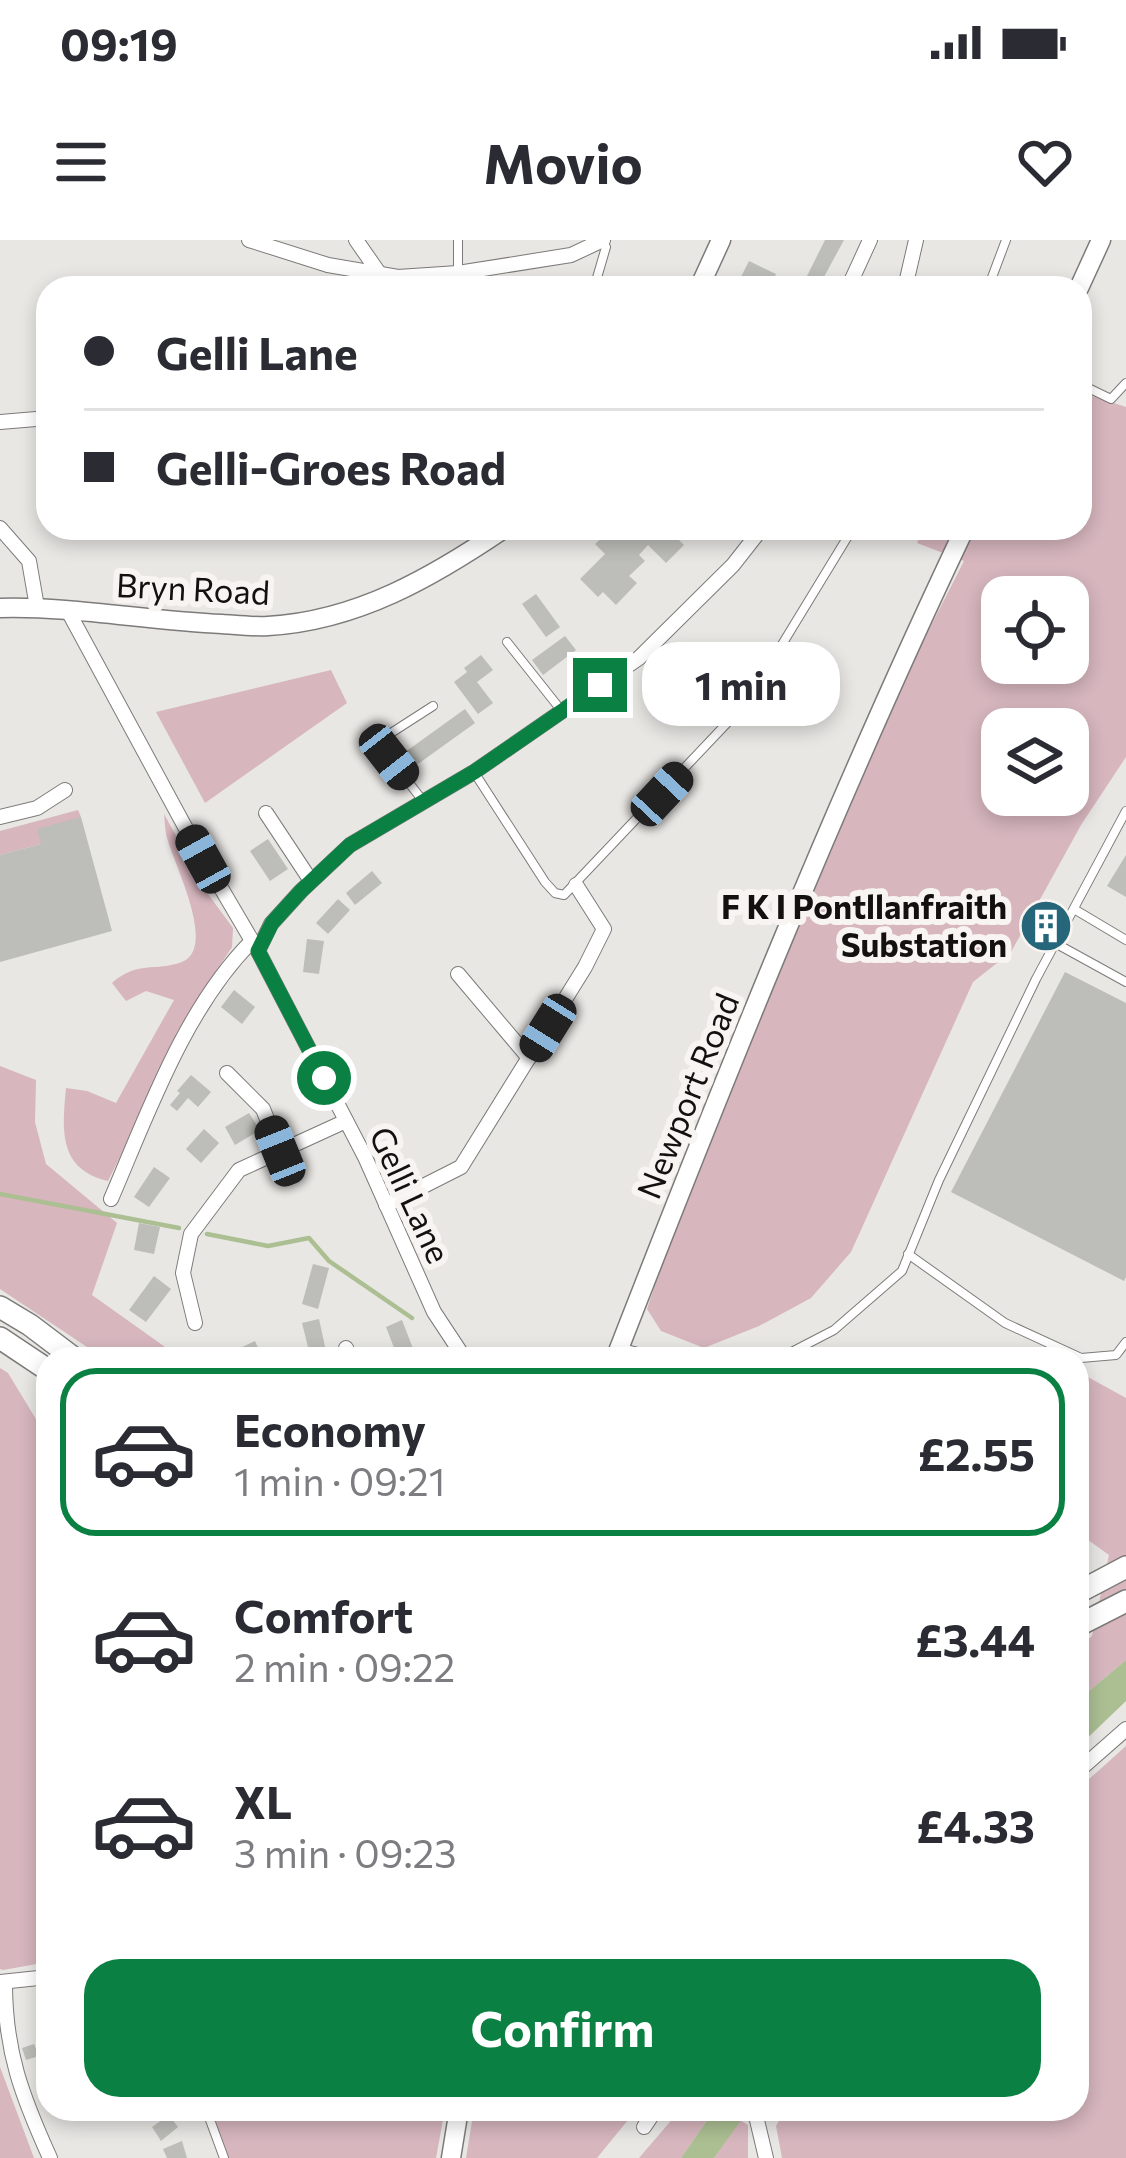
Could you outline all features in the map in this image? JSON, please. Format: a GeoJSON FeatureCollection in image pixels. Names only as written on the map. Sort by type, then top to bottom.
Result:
{"type":"FeatureCollection","features":[{"type":"Feature","properties":{"kind":"main road"},"geometry":{"type":"LineString","coordinates":[[704,276],[721,240]]}},
{"type":"Feature","properties":{"kind":"main road"},"geometry":{"type":"LineString","coordinates":[[1084,276],[1101,240]]}},
{"type":"Feature","properties":{"kind":"main road","name":"Bryn Road"},"geometry":{"type":"LineString","coordinates":[[0,608],[269,626],[337,615],[400,593],[486,540]]}},
{"type":"Feature","properties":{"kind":"main road","name":"Newport Road"},"geometry":{"type":"LineString","coordinates":[[620,1347],[807,881],[959,540]]}},
{"type":"Feature","properties":{"kind":"main road"},"geometry":{"type":"LineString","coordinates":[[0,1306],[59,1347]]}},
{"type":"Feature","properties":{"kind":"main road"},"geometry":{"type":"LineString","coordinates":[[0,1338],[36,1362]]}},
{"type":"Feature","properties":{"kind":"main road"},"geometry":{"type":"LineString","coordinates":[[1089,1586],[1126,1568]]}},
{"type":"Feature","properties":{"kind":"main road"},"geometry":{"type":"LineString","coordinates":[[1089,1620],[1126,1601]]}},
{"type":"Feature","properties":{"kind":"main road"},"geometry":{"type":"LineString","coordinates":[[451,2158],[457,2121]]}},
{"type":"Feature","properties":{"kind":"street"},"geometry":{"type":"LineString","coordinates":[[249,240],[279,244],[328,265],[395,276]]}},
{"type":"Feature","properties":{"kind":"street"},"geometry":{"type":"LineString","coordinates":[[356,240],[379,273]]}},
{"type":"Feature","properties":{"kind":"street"},"geometry":{"type":"LineString","coordinates":[[447,276],[572,254],[603,240]]}},
{"type":"Feature","properties":{"kind":"street"},"geometry":{"type":"LineString","coordinates":[[853,276],[869,240]]}},
{"type":"Feature","properties":{"kind":"street"},"geometry":{"type":"LineString","coordinates":[[908,276],[916,240]]}},
{"type":"Feature","properties":{"kind":"street"},"geometry":{"type":"LineString","coordinates":[[0,422],[36,419]]}},
{"type":"Feature","properties":{"kind":"street"},"geometry":{"type":"LineString","coordinates":[[0,528],[29,561],[37,607]]}},
{"type":"Feature","properties":{"kind":"street"},"geometry":{"type":"LineString","coordinates":[[111,1199],[186,1035],[226,968],[255,946],[311,881],[350,845],[474,772],[639,658],[733,566],[753,540]]}},
{"type":"Feature","properties":{"kind":"street","name":"Gelli Lane"},"geometry":{"type":"LineString","coordinates":[[68,610],[255,946],[346,1121],[434,1312],[457,1347]]}},
{"type":"Feature","properties":{"kind":"street"},"geometry":{"type":"LineString","coordinates":[[0,817],[37,808],[64,790]]}},
{"type":"Feature","properties":{"kind":"street"},"geometry":{"type":"LineString","coordinates":[[266,813],[311,881]]}},
{"type":"Feature","properties":{"kind":"street"},"geometry":{"type":"LineString","coordinates":[[386,1205],[461,1167],[585,968],[604,929],[576,885]]}},
{"type":"Feature","properties":{"kind":"street"},"geometry":{"type":"LineString","coordinates":[[458,974],[529,1058]]}},
{"type":"Feature","properties":{"kind":"street"},"geometry":{"type":"LineString","coordinates":[[227,1073],[263,1109],[280,1151]]}},
{"type":"Feature","properties":{"kind":"street"},"geometry":{"type":"LineString","coordinates":[[195,1323],[183,1273],[191,1234],[239,1170],[346,1121]]}},
{"type":"Feature","properties":{"kind":"street"},"geometry":{"type":"LineString","coordinates":[[1089,1761],[1126,1729]]}},
{"type":"Feature","properties":{"kind":"street"},"geometry":{"type":"LineString","coordinates":[[36,1979],[3,1983],[8,2045],[50,2158]]}},
{"type":"Feature","properties":{"kind":"street"},"geometry":{"type":"LineString","coordinates":[[644,2127],[648,2121]]}},
{"type":"Feature","properties":{"kind":"street"},"geometry":{"type":"LineString","coordinates":[[757,2121],[766,2158]]}},
{"type":"Feature","properties":{"kind":"lane"},"geometry":{"type":"LineString","coordinates":[[458,240],[458,273]]}},
{"type":"Feature","properties":{"kind":"lane"},"geometry":{"type":"LineString","coordinates":[[598,276],[605,256],[603,240]]}},
{"type":"Feature","properties":{"kind":"lane"},"geometry":{"type":"LineString","coordinates":[[992,276],[1006,240]]}},
{"type":"Feature","properties":{"kind":"lane"},"geometry":{"type":"LineString","coordinates":[[1092,390],[1111,399],[1126,382]]}},
{"type":"Feature","properties":{"kind":"lane"},"geometry":{"type":"LineString","coordinates":[[474,772],[545,882],[564,895],[747,702],[846,540]]}},
{"type":"Feature","properties":{"kind":"lane"},"geometry":{"type":"LineString","coordinates":[[507,642],[562,711]]}},
{"type":"Feature","properties":{"kind":"lane"},"geometry":{"type":"LineString","coordinates":[[424,802],[389,757],[386,742],[391,733],[433,706]]}},
{"type":"Feature","properties":{"kind":"lane"},"geometry":{"type":"LineString","coordinates":[[801,1347],[833,1330],[902,1270],[939,1180],[1055,943],[1126,811]]}},
{"type":"Feature","properties":{"kind":"lane"},"geometry":{"type":"LineString","coordinates":[[1074,909],[1126,940]]}},
{"type":"Feature","properties":{"kind":"lane"},"geometry":{"type":"LineString","coordinates":[[1055,943],[1126,982]]}},
{"type":"Feature","properties":{"kind":"lane"},"geometry":{"type":"LineString","coordinates":[[908,1254],[1005,1323],[1057,1347]]}},
{"type":"Feature","properties":{"kind":"lane"},"geometry":{"type":"LineString","coordinates":[[1089,1357],[1116,1355],[1126,1342]]}},
{"type":"Feature","properties":{"kind":"lane"},"geometry":{"type":"LineString","coordinates":[[210,2121],[224,2158]]}},
{"type":"Feature","properties":{"kind":"shaded area"},"geometry":{"type":"Polygon","coordinates":[[[1092,396],[1126,407],[1126,757],[1089,813],[1089,708],[981,708],[981,816],[1087,816],[1011,952],[973,982],[851,1252],[811,1298],[759,1326],[701,1347],[661,1331],[647,1309],[660,1270],[822,861],[892,702],[964,561],[918,540],[1092,540],[1092,396]]]}},
{"type":"Feature","properties":{"kind":"shaded area"},"geometry":{"type":"Polygon","coordinates":[[[331,670],[347,703],[205,803],[156,712],[331,670]]]}},
{"type":"Feature","properties":{"kind":"shaded area"},"geometry":{"type":"Polygon","coordinates":[[[78,810],[81,817],[41,844],[0,855],[0,831],[78,810]]]}},
{"type":"Feature","properties":{"kind":"shaded area"},"geometry":{"type":"Polygon","coordinates":[[[164,814],[208,894],[233,928],[232,947],[203,991],[108,1181],[80,1167],[67,1146],[66,1088],[116,1103],[174,1000],[146,991],[126,1001],[112,983],[130,971],[182,962],[192,954],[195,924],[167,838],[164,814]]]}},
{"type":"Feature","properties":{"kind":"shaded area"},"geometry":{"type":"Polygon","coordinates":[[[0,1066],[36,1080],[35,1122],[46,1164],[117,1223],[92,1295],[165,1347],[87,1347],[0,1289],[0,1066]]]}},
{"type":"Feature","properties":{"kind":"shaded area"},"geometry":{"type":"Polygon","coordinates":[[[0,1368],[8,1373],[36,1419],[36,1964],[0,1969],[0,1368]]]}},
{"type":"Feature","properties":{"kind":"shaded area"},"geometry":{"type":"Polygon","coordinates":[[[1089,1378],[1126,1398],[1126,1660],[1089,1691],[1089,1639],[1109,1555],[1089,1541],[1089,1378]]]}},
{"type":"Feature","properties":{"kind":"shaded area"},"geometry":{"type":"Polygon","coordinates":[[[1126,1660],[1126,1701],[1089,1736],[1089,1691],[1126,1660]]]}},
{"type":"Feature","properties":{"kind":"shaded area"},"geometry":{"type":"Polygon","coordinates":[[[1126,1746],[1126,2158],[782,2158],[779,2121],[1089,2121],[1089,1779],[1126,1746]]]}},
{"type":"Feature","properties":{"kind":"shaded area"},"geometry":{"type":"Polygon","coordinates":[[[0,2067],[34,2158],[0,2158],[0,2067]]]}},
{"type":"Feature","properties":{"kind":"shaded area"},"geometry":{"type":"Polygon","coordinates":[[[215,2121],[443,2121],[436,2158],[229,2158],[215,2121]]]}},
{"type":"Feature","properties":{"kind":"shaded area"},"geometry":{"type":"Polygon","coordinates":[[[472,2121],[627,2121],[597,2158],[466,2158],[472,2121]]]}},
{"type":"Feature","properties":{"kind":"shaded area"},"geometry":{"type":"Polygon","coordinates":[[[671,2121],[707,2121],[681,2158],[639,2158],[671,2121]]]}},
{"type":"Feature","properties":{"kind":"shaded area"},"geometry":{"type":"Polygon","coordinates":[[[707,2121],[740,2121],[714,2158],[681,2158],[707,2121]]]}},
{"type":"Feature","properties":{"kind":"shaded area"},"geometry":{"type":"Polygon","coordinates":[[[739,2121],[748,2125],[748,2158],[714,2158],[739,2121]]]}},
{"type":"Feature","properties":{"kind":"building"},"geometry":{"type":"Polygon","coordinates":[[[825,240],[844,240],[824,276],[807,276],[825,240]]]}},
{"type":"Feature","properties":{"kind":"building"},"geometry":{"type":"Polygon","coordinates":[[[749,261],[776,274],[775,276],[742,276],[749,261]]]}},
{"type":"Feature","properties":{"kind":"building"},"geometry":{"type":"Polygon","coordinates":[[[599,540],[679,540],[684,545],[666,563],[648,545],[639,555],[645,561],[629,576],[637,583],[616,605],[603,592],[598,597],[580,579],[605,554],[595,544],[599,540]]]}},
{"type":"Feature","properties":{"kind":"building"},"geometry":{"type":"Polygon","coordinates":[[[536,594],[560,627],[546,637],[522,604],[536,594]]]}},
{"type":"Feature","properties":{"kind":"building"},"geometry":{"type":"Polygon","coordinates":[[[565,636],[576,650],[543,675],[532,660],[565,636]]]}},
{"type":"Feature","properties":{"kind":"building"},"geometry":{"type":"Polygon","coordinates":[[[481,655],[493,670],[477,682],[493,703],[478,714],[454,682],[481,655]]]}},
{"type":"Feature","properties":{"kind":"building"},"geometry":{"type":"Polygon","coordinates":[[[465,709],[475,723],[411,769],[401,755],[465,709]]]}},
{"type":"Feature","properties":{"kind":"building"},"geometry":{"type":"Polygon","coordinates":[[[81,817],[112,931],[0,962],[0,855],[41,844],[37,829],[81,817]]]}},
{"type":"Feature","properties":{"kind":"building"},"geometry":{"type":"Polygon","coordinates":[[[268,839],[288,869],[270,881],[250,851],[268,839]]]}},
{"type":"Feature","properties":{"kind":"building"},"geometry":{"type":"Polygon","coordinates":[[[1126,855],[1126,897],[1107,886],[1126,855]]]}},
{"type":"Feature","properties":{"kind":"building"},"geometry":{"type":"Polygon","coordinates":[[[372,871],[382,883],[355,905],[346,893],[372,871]]]}},
{"type":"Feature","properties":{"kind":"building"},"geometry":{"type":"Polygon","coordinates":[[[338,899],[350,910],[328,934],[316,923],[338,899]]]}},
{"type":"Feature","properties":{"kind":"building","name":"F K I Pontllanfraith Substation"},"geometry":{"type":"Polygon","coordinates":[[[1046,911],[1059,918],[1047,941],[1034,934],[1046,911]]]}},
{"type":"Feature","properties":{"kind":"building"},"geometry":{"type":"Polygon","coordinates":[[[307,939],[324,941],[319,974],[303,972],[307,939]]]}},
{"type":"Feature","properties":{"kind":"building"},"geometry":{"type":"Polygon","coordinates":[[[1065,972],[1126,1003],[1124,1281],[951,1192],[1065,972]]]}},
{"type":"Feature","properties":{"kind":"building"},"geometry":{"type":"Polygon","coordinates":[[[234,990],[255,1007],[242,1024],[221,1007],[234,990]]]}},
{"type":"Feature","properties":{"kind":"building"},"geometry":{"type":"Polygon","coordinates":[[[191,1075],[211,1092],[198,1107],[188,1098],[177,1111],[170,1105],[191,1075]]]}},
{"type":"Feature","properties":{"kind":"building"},"geometry":{"type":"Polygon","coordinates":[[[249,1113],[260,1130],[235,1145],[225,1127],[249,1113]]]}},
{"type":"Feature","properties":{"kind":"building"},"geometry":{"type":"Polygon","coordinates":[[[204,1129],[219,1143],[201,1163],[186,1149],[204,1129]]]}},
{"type":"Feature","properties":{"kind":"building"},"geometry":{"type":"Polygon","coordinates":[[[154,1167],[170,1178],[149,1207],[134,1197],[154,1167]]]}},
{"type":"Feature","properties":{"kind":"building"},"geometry":{"type":"Polygon","coordinates":[[[139,1223],[160,1227],[154,1254],[134,1250],[139,1223]]]}},
{"type":"Feature","properties":{"kind":"building"},"geometry":{"type":"Polygon","coordinates":[[[313,1264],[329,1268],[318,1309],[302,1304],[313,1264]]]}},
{"type":"Feature","properties":{"kind":"building"},"geometry":{"type":"Polygon","coordinates":[[[154,1276],[171,1289],[146,1322],[129,1310],[154,1276]]]}},
{"type":"Feature","properties":{"kind":"building"},"geometry":{"type":"Polygon","coordinates":[[[319,1319],[325,1347],[308,1347],[302,1323],[319,1319]]]}},
{"type":"Feature","properties":{"kind":"building"},"geometry":{"type":"Polygon","coordinates":[[[402,1320],[412,1347],[394,1347],[386,1327],[402,1320]]]}},
{"type":"Feature","properties":{"kind":"building"},"geometry":{"type":"Polygon","coordinates":[[[34,2044],[36,2057],[26,2060],[22,2048],[34,2044]]]}},
{"type":"Feature","properties":{"kind":"building"},"geometry":{"type":"Polygon","coordinates":[[[174,2121],[178,2127],[161,2141],[152,2127],[174,2121]]]}},
{"type":"Feature","properties":{"kind":"building"},"geometry":{"type":"Polygon","coordinates":[[[182,2141],[187,2158],[167,2158],[163,2149],[182,2141]]]}},
{"type":"Feature","properties":{"kind":"waterway"},"geometry":{"type":"LineString","coordinates":[[0,1194],[179,1228]]}},
{"type":"Feature","properties":{"kind":"waterway"},"geometry":{"type":"LineString","coordinates":[[207,1234],[268,1246],[309,1238],[329,1261],[412,1318]]}},
{"type":"Feature","properties":{"kind":"place","name":"F K I Pontllanfraith Substation"},"geometry":{"type":"Point","coordinates":[1046,926]}},
{"type":"Feature","properties":{"kind":"route"},"geometry":{"type":"LineString","coordinates":[[324,1078],[258,951],[272,923],[350,845],[474,772],[600,685]]}}]}
